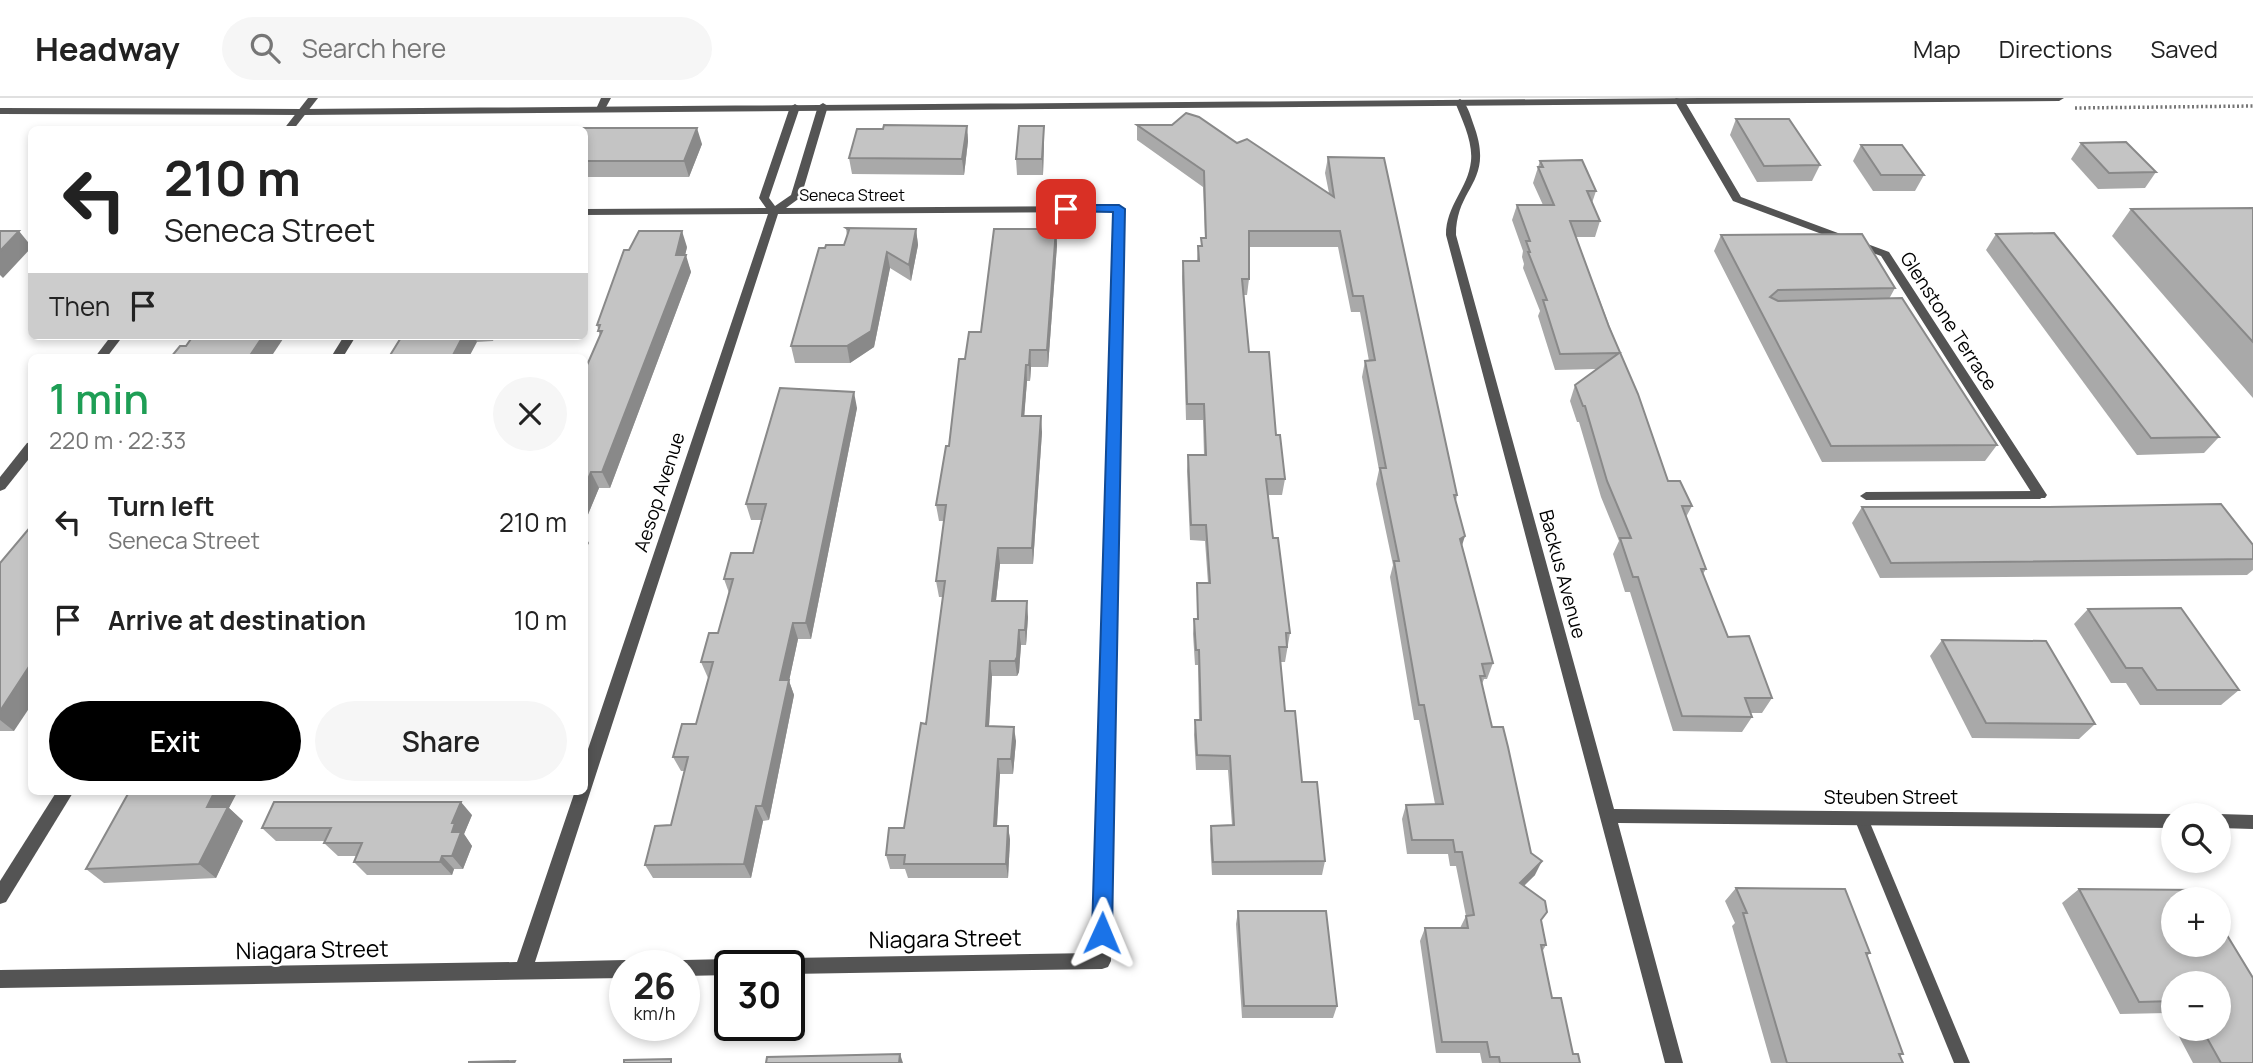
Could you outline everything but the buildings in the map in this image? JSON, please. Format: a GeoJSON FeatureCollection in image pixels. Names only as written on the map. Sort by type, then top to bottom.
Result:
{"type":"FeatureCollection","features":[{"type":"Feature","properties":{"kind":"street"},"geometry":{"type":"LineString","coordinates":[[291,126],[313,98]]}},
{"type":"Feature","properties":{"kind":"street"},"geometry":{"type":"LineString","coordinates":[[601,109],[606,98]]}},
{"type":"Feature","properties":{"kind":"street"},"geometry":{"type":"LineString","coordinates":[[0,111],[302,112],[1460,100],[2059,98]]}},
{"type":"Feature","properties":{"kind":"street","name":"Backus Avenue"},"geometry":{"type":"LineString","coordinates":[[1460,100],[1476,159],[1472,177],[1450,219],[1451,235],[1674,1063]]}},
{"type":"Feature","properties":{"kind":"street","name":"Glenstone Terrace"},"geometry":{"type":"LineString","coordinates":[[1679,100],[1737,199],[1885,254],[2040,495]]}},
{"type":"Feature","properties":{"kind":"street","name":"Aesop Avenue"},"geometry":{"type":"LineString","coordinates":[[588,774],[774,211],[796,197],[823,106]]}},
{"type":"Feature","properties":{"kind":"street","name":"Aesop Avenue"},"geometry":{"type":"LineString","coordinates":[[774,211],[764,198],[795,107]]}},
{"type":"Feature","properties":{"kind":"street","name":"Seneca Street"},"geometry":{"type":"LineString","coordinates":[[588,212],[1119,209],[1102,961]]}},
{"type":"Feature","properties":{"kind":"street"},"geometry":{"type":"LineString","coordinates":[[103,354],[114,340]]}},
{"type":"Feature","properties":{"kind":"street"},"geometry":{"type":"LineString","coordinates":[[0,486],[28,451]]}},
{"type":"Feature","properties":{"kind":"street"},"geometry":{"type":"LineString","coordinates":[[0,896],[63,795]]}},
{"type":"Feature","properties":{"kind":"street"},"geometry":{"type":"LineString","coordinates":[[523,971],[582,795]]}},
{"type":"Feature","properties":{"kind":"street","name":"Steuben Street"},"geometry":{"type":"LineString","coordinates":[[1608,816],[2161,821]]}},
{"type":"Feature","properties":{"kind":"street"},"geometry":{"type":"LineString","coordinates":[[2231,821],[2253,822]]}},
{"type":"Feature","properties":{"kind":"street","name":"Niagara Street"},"geometry":{"type":"LineString","coordinates":[[805,967],[1102,961]]}},
{"type":"Feature","properties":{"kind":"street","name":"Niagara Street"},"geometry":{"type":"LineString","coordinates":[[0,979],[609,969]]}},
{"type":"Feature","properties":{"kind":"lane"},"geometry":{"type":"LineString","coordinates":[[1907,310],[1920,309]]}},
{"type":"Feature","properties":{"kind":"lane"},"geometry":{"type":"LineString","coordinates":[[1866,496],[2040,495]]}},
{"type":"Feature","properties":{"kind":"lane"},"geometry":{"type":"LineString","coordinates":[[1861,818],[1962,1063]]}},
{"type":"Feature","properties":{"kind":"route"},"geometry":{"type":"LineString","coordinates":[[1066,209],[1119,209],[1102,933]]}}]}
